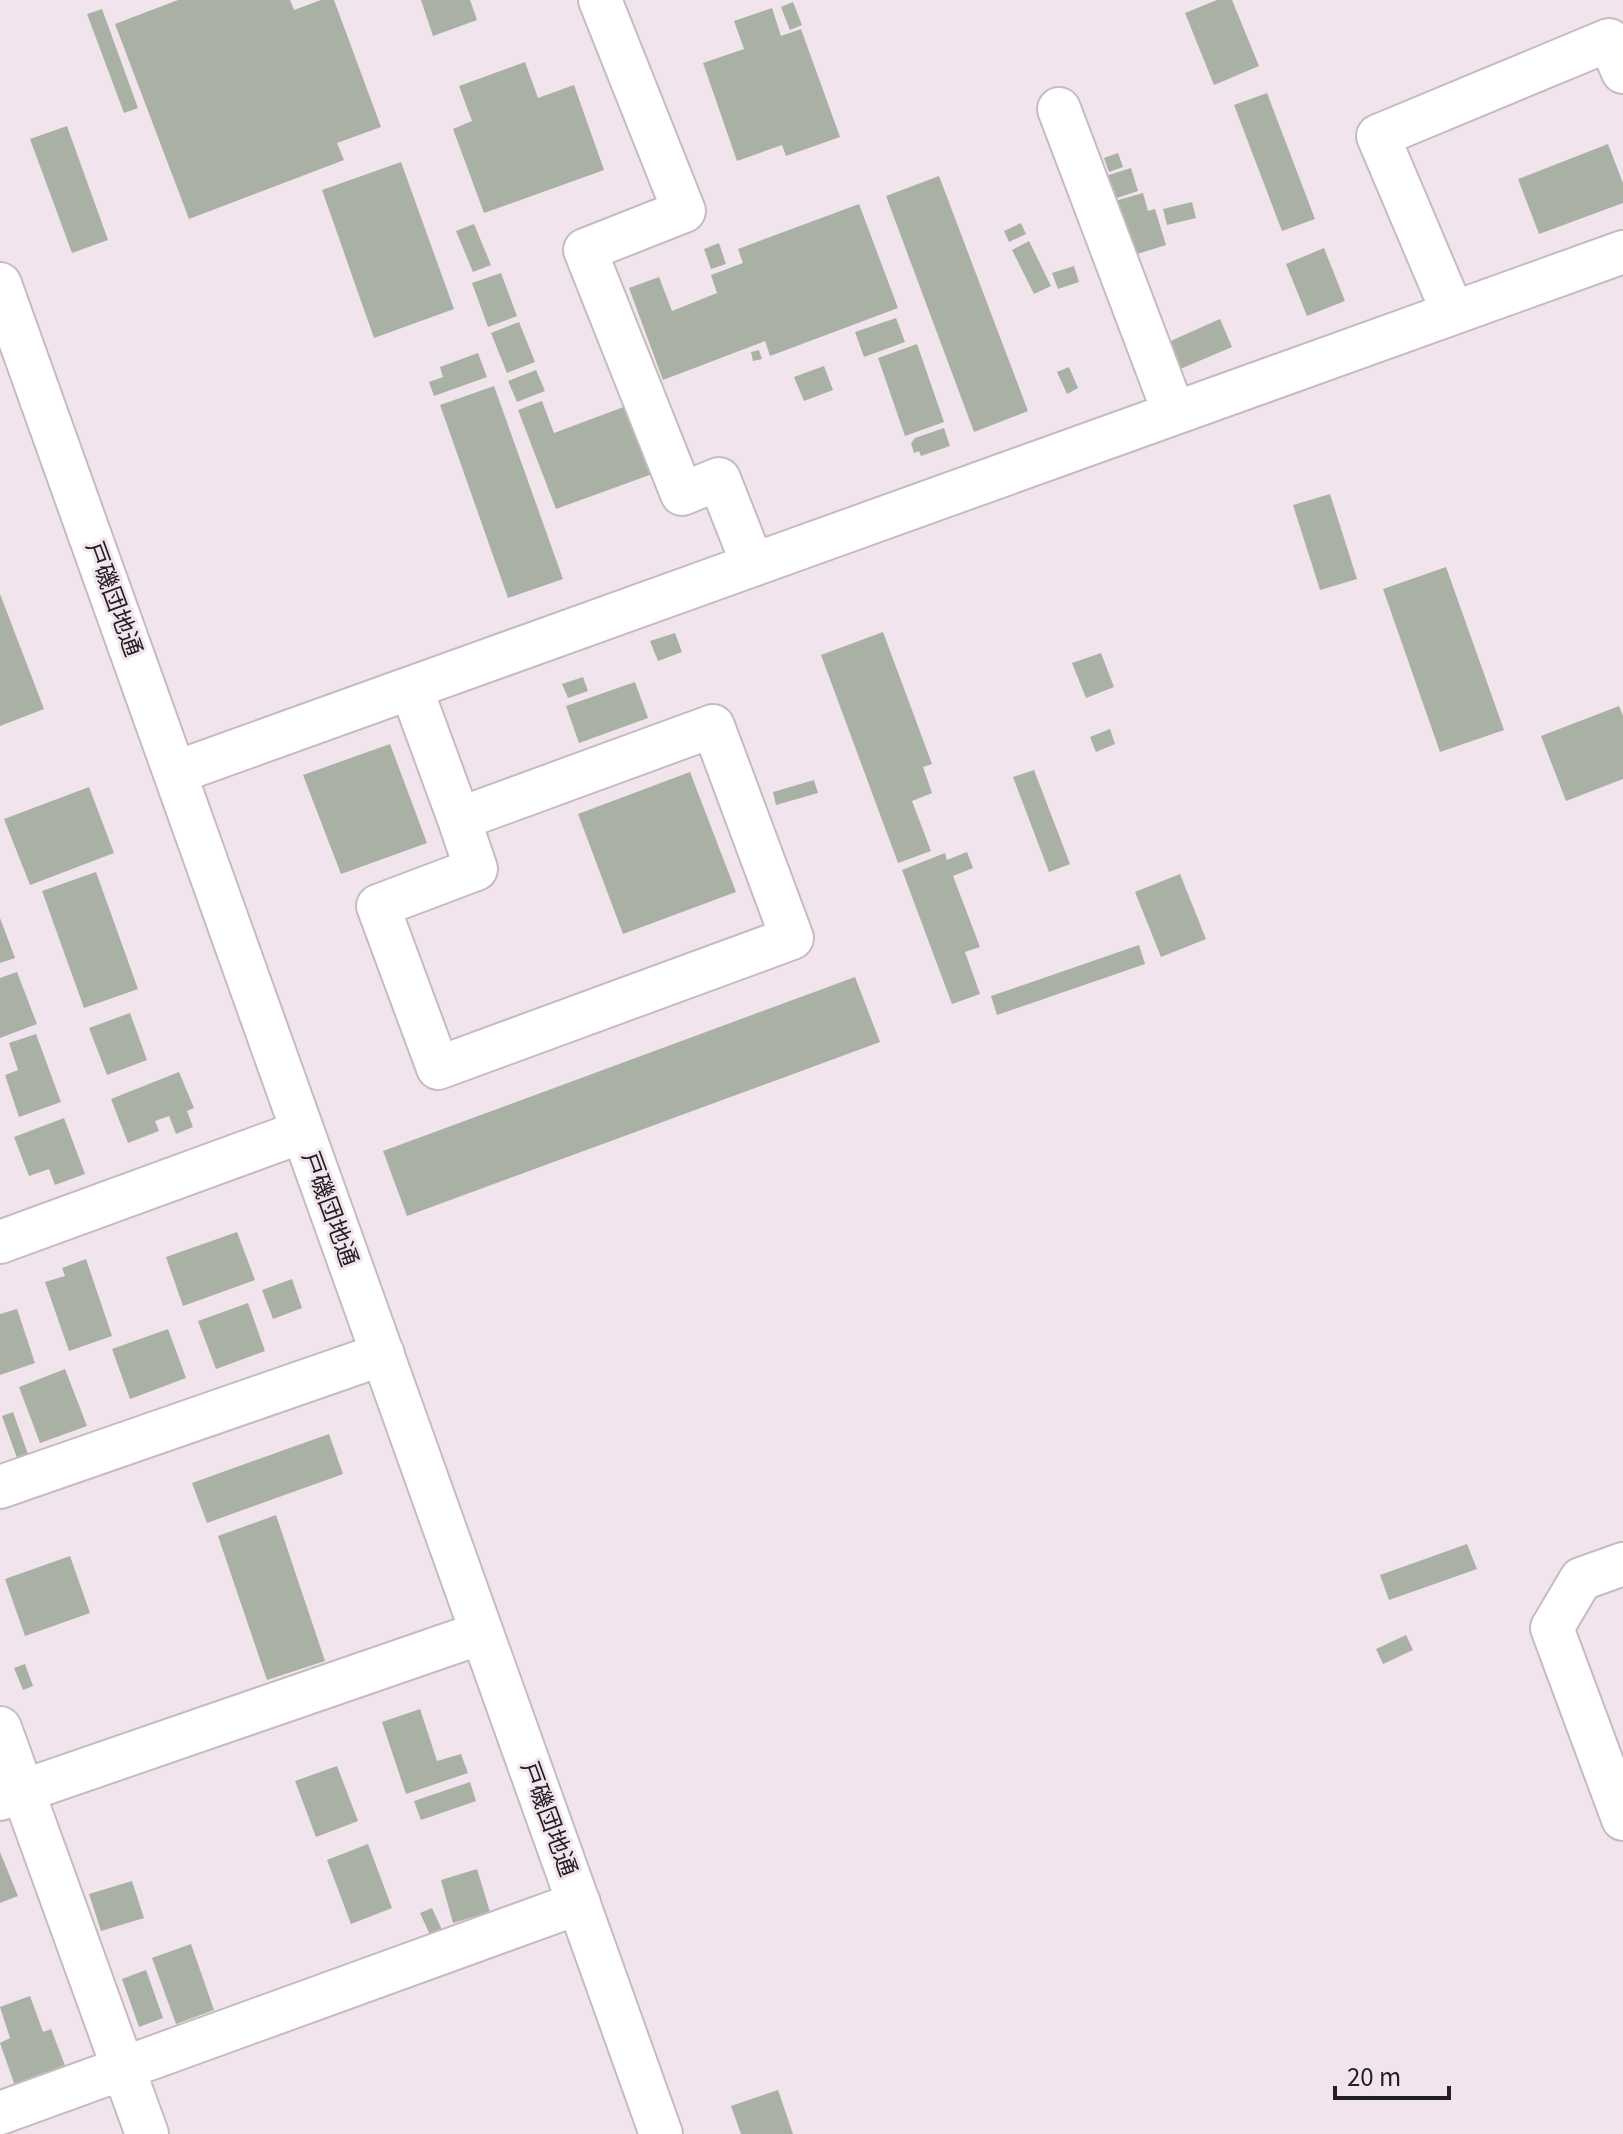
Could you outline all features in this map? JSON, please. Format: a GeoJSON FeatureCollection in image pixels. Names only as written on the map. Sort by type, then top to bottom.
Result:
{"type":"FeatureCollection","features":[{"type":"Feature","properties":{"kind":"street"},"geometry":{"type":"LineString","coordinates":[[600,0],[684,211],[585,250],[682,494],[719,479],[753,565]]}},
{"type":"Feature","properties":{"kind":"street"},"geometry":{"type":"LineString","coordinates":[[1453,313],[1378,136],[1609,40],[1623,72]]}},
{"type":"Feature","properties":{"kind":"street"},"geometry":{"type":"LineString","coordinates":[[1059,109],[1174,413]]}},
{"type":"Feature","properties":{"kind":"street"},"geometry":{"type":"LineString","coordinates":[[177,772],[1623,252]]}},
{"type":"Feature","properties":{"kind":"street","name":"戸磯団地通"},"geometry":{"type":"LineString","coordinates":[[0,284],[177,772],[301,1132],[661,2134]]}},
{"type":"Feature","properties":{"kind":"street"},"geometry":{"type":"LineString","coordinates":[[411,688],[476,869],[378,906],[438,1068],[792,938],[713,726],[459,819]]}},
{"type":"Feature","properties":{"kind":"street"},"geometry":{"type":"LineString","coordinates":[[1,1238],[301,1132]]}},
{"type":"Feature","properties":{"kind":"street"},"geometry":{"type":"LineString","coordinates":[[0,1487],[383,1354]]}},
{"type":"Feature","properties":{"kind":"street"},"geometry":{"type":"LineString","coordinates":[[1623,1564],[1581,1579],[1552,1628],[1623,1819]]}},
{"type":"Feature","properties":{"kind":"street"},"geometry":{"type":"LineString","coordinates":[[11,1795],[481,1633]]}},
{"type":"Feature","properties":{"kind":"street"},"geometry":{"type":"LineString","coordinates":[[0,1728],[11,1795],[125,2068],[147,2134]]}},
{"type":"Feature","properties":{"kind":"street"},"geometry":{"type":"LineString","coordinates":[[0,2113],[579,1903]]}},
{"type":"Feature","properties":{"kind":"building"},"geometry":{"type":"Polygon","coordinates":[[[178,0],[290,0],[294,10],[321,0],[334,0],[381,127],[337,143],[344,160],[189,219],[115,24],[178,0]]]}},
{"type":"Feature","properties":{"kind":"building"},"geometry":{"type":"Polygon","coordinates":[[[421,0],[470,0],[477,20],[433,36],[421,0]]]}},
{"type":"Feature","properties":{"kind":"building"},"geometry":{"type":"Polygon","coordinates":[[[1217,0],[1232,0],[1259,66],[1214,85],[1185,13],[1217,0]]]}},
{"type":"Feature","properties":{"kind":"building"},"geometry":{"type":"Polygon","coordinates":[[[793,2],[802,25],[790,30],[781,7],[793,2]]]}},
{"type":"Feature","properties":{"kind":"building"},"geometry":{"type":"Polygon","coordinates":[[[772,8],[781,36],[801,29],[840,137],[786,156],[782,145],[737,161],[703,63],[744,49],[734,21],[772,8]]]}},
{"type":"Feature","properties":{"kind":"building"},"geometry":{"type":"Polygon","coordinates":[[[102,9],[138,108],[124,113],[87,14],[102,9]]]}},
{"type":"Feature","properties":{"kind":"building"},"geometry":{"type":"Polygon","coordinates":[[[525,62],[538,98],[574,85],[604,170],[484,213],[453,129],[472,121],[459,86],[525,62]]]}},
{"type":"Feature","properties":{"kind":"building"},"geometry":{"type":"Polygon","coordinates":[[[1267,93],[1315,219],[1282,231],[1234,105],[1267,93]]]}},
{"type":"Feature","properties":{"kind":"building"},"geometry":{"type":"Polygon","coordinates":[[[67,126],[108,240],[72,253],[30,139],[67,126]]]}},
{"type":"Feature","properties":{"kind":"building"},"geometry":{"type":"Polygon","coordinates":[[[1608,144],[1623,183],[1623,203],[1539,234],[1518,179],[1608,144]]]}},
{"type":"Feature","properties":{"kind":"building"},"geometry":{"type":"Polygon","coordinates":[[[1118,153],[1123,167],[1109,172],[1104,158],[1118,153]]]}},
{"type":"Feature","properties":{"kind":"building"},"geometry":{"type":"Polygon","coordinates":[[[401,162],[454,309],[374,338],[322,190],[401,162]]]}},
{"type":"Feature","properties":{"kind":"building"},"geometry":{"type":"Polygon","coordinates":[[[1131,168],[1138,191],[1114,199],[1106,176],[1131,168]]]}},
{"type":"Feature","properties":{"kind":"building"},"geometry":{"type":"Polygon","coordinates":[[[939,176],[1028,411],[974,432],[886,196],[939,176]]]}},
{"type":"Feature","properties":{"kind":"building"},"geometry":{"type":"Polygon","coordinates":[[[1143,193],[1148,211],[1155,209],[1166,245],[1131,256],[1115,201],[1143,193]]]}},
{"type":"Feature","properties":{"kind":"building"},"geometry":{"type":"Polygon","coordinates":[[[1192,202],[1196,218],[1167,225],[1163,209],[1192,202]]]}},
{"type":"Feature","properties":{"kind":"building"},"geometry":{"type":"Polygon","coordinates":[[[859,204],[898,308],[770,356],[765,341],[663,380],[629,288],[659,277],[672,311],[717,293],[711,275],[743,263],[738,249],[859,204]]]}},
{"type":"Feature","properties":{"kind":"building"},"geometry":{"type":"Polygon","coordinates":[[[1021,223],[1026,234],[1009,242],[1004,231],[1021,223]]]}},
{"type":"Feature","properties":{"kind":"building"},"geometry":{"type":"Polygon","coordinates":[[[474,224],[491,265],[473,272],[456,231],[474,224]]]}},
{"type":"Feature","properties":{"kind":"building"},"geometry":{"type":"Polygon","coordinates":[[[1029,241],[1051,286],[1034,294],[1012,250],[1029,241]]]}},
{"type":"Feature","properties":{"kind":"building"},"geometry":{"type":"Polygon","coordinates":[[[719,243],[726,264],[711,269],[704,249],[719,243]]]}},
{"type":"Feature","properties":{"kind":"building"},"geometry":{"type":"Polygon","coordinates":[[[1324,248],[1345,301],[1307,316],[1286,264],[1324,248]]]}},
{"type":"Feature","properties":{"kind":"building"},"geometry":{"type":"Polygon","coordinates":[[[1074,266],[1079,282],[1058,289],[1052,273],[1074,266]]]}},
{"type":"Feature","properties":{"kind":"building"},"geometry":{"type":"Polygon","coordinates":[[[501,273],[517,316],[488,327],[472,283],[501,273]]]}},
{"type":"Feature","properties":{"kind":"building"},"geometry":{"type":"Polygon","coordinates":[[[896,318],[905,342],[864,357],[855,332],[896,318]]]}},
{"type":"Feature","properties":{"kind":"building"},"geometry":{"type":"Polygon","coordinates":[[[1220,319],[1232,347],[1178,370],[1166,343],[1220,319]]]}},
{"type":"Feature","properties":{"kind":"building"},"geometry":{"type":"Polygon","coordinates":[[[519,322],[535,362],[507,373],[491,333],[519,322]]]}},
{"type":"Feature","properties":{"kind":"building"},"geometry":{"type":"Polygon","coordinates":[[[917,344],[944,422],[905,436],[878,358],[917,344]]]}},
{"type":"Feature","properties":{"kind":"building"},"geometry":{"type":"Polygon","coordinates":[[[759,350],[762,359],[753,361],[751,352],[759,350]]]}},
{"type":"Feature","properties":{"kind":"building"},"geometry":{"type":"Polygon","coordinates":[[[478,353],[487,377],[434,396],[429,382],[443,377],[440,367],[478,353]]]}},
{"type":"Feature","properties":{"kind":"building"},"geometry":{"type":"Polygon","coordinates":[[[824,366],[833,390],[804,401],[794,377],[824,366]]]}},
{"type":"Feature","properties":{"kind":"building"},"geometry":{"type":"Polygon","coordinates":[[[1069,367],[1078,388],[1067,394],[1057,372],[1069,367]]]}},
{"type":"Feature","properties":{"kind":"building"},"geometry":{"type":"Polygon","coordinates":[[[536,370],[545,391],[517,402],[508,381],[536,370]]]}},
{"type":"Feature","properties":{"kind":"building"},"geometry":{"type":"Polygon","coordinates":[[[494,386],[563,579],[508,598],[440,405],[494,386]]]}},
{"type":"Feature","properties":{"kind":"building"},"geometry":{"type":"Polygon","coordinates":[[[542,401],[554,433],[629,405],[655,473],[556,509],[518,410],[542,401]]]}},
{"type":"Feature","properties":{"kind":"building"},"geometry":{"type":"Polygon","coordinates":[[[944,428],[950,446],[921,456],[919,451],[914,453],[911,443],[915,438],[944,428]]]}},
{"type":"Feature","properties":{"kind":"building"},"geometry":{"type":"Polygon","coordinates":[[[1330,494],[1357,579],[1320,590],[1293,505],[1330,494]]]}},
{"type":"Feature","properties":{"kind":"building"},"geometry":{"type":"Polygon","coordinates":[[[1446,567],[1504,730],[1440,752],[1383,589],[1446,567]]]}},
{"type":"Feature","properties":{"kind":"building"},"geometry":{"type":"Polygon","coordinates":[[[0,594],[44,709],[0,726],[0,594]]]}},
{"type":"Feature","properties":{"kind":"building"},"geometry":{"type":"Polygon","coordinates":[[[883,632],[932,764],[923,767],[932,793],[912,801],[931,851],[898,863],[821,655],[883,632]]]}},
{"type":"Feature","properties":{"kind":"building"},"geometry":{"type":"Polygon","coordinates":[[[675,633],[682,652],[658,661],[650,641],[675,633]]]}},
{"type":"Feature","properties":{"kind":"building"},"geometry":{"type":"Polygon","coordinates":[[[1101,653],[1114,687],[1086,698],[1072,663],[1101,653]]]}},
{"type":"Feature","properties":{"kind":"building"},"geometry":{"type":"Polygon","coordinates":[[[583,677],[588,691],[568,698],[562,684],[583,677]]]}},
{"type":"Feature","properties":{"kind":"building"},"geometry":{"type":"Polygon","coordinates":[[[635,682],[648,718],[579,743],[566,706],[635,682]]]}},
{"type":"Feature","properties":{"kind":"building"},"geometry":{"type":"Polygon","coordinates":[[[1619,706],[1623,716],[1623,779],[1566,801],[1541,736],[1619,706]]]}},
{"type":"Feature","properties":{"kind":"building"},"geometry":{"type":"Polygon","coordinates":[[[1110,729],[1115,744],[1096,752],[1090,737],[1110,729]]]}},
{"type":"Feature","properties":{"kind":"building"},"geometry":{"type":"Polygon","coordinates":[[[390,744],[427,843],[341,874],[303,775],[390,744]]]}},
{"type":"Feature","properties":{"kind":"building"},"geometry":{"type":"Polygon","coordinates":[[[1034,770],[1070,864],[1049,872],[1013,777],[1034,770]]]}},
{"type":"Feature","properties":{"kind":"building"},"geometry":{"type":"Polygon","coordinates":[[[690,772],[736,892],[623,934],[578,814],[690,772]]]}},
{"type":"Feature","properties":{"kind":"building"},"geometry":{"type":"Polygon","coordinates":[[[814,780],[818,793],[776,805],[773,792],[814,780]]]}},
{"type":"Feature","properties":{"kind":"building"},"geometry":{"type":"Polygon","coordinates":[[[89,787],[114,853],[30,885],[4,819],[89,787]]]}},
{"type":"Feature","properties":{"kind":"building"},"geometry":{"type":"Polygon","coordinates":[[[967,852],[973,868],[953,876],[980,947],[965,952],[980,994],[952,1004],[902,870],[945,853],[947,860],[967,852]]]}},
{"type":"Feature","properties":{"kind":"building"},"geometry":{"type":"Polygon","coordinates":[[[96,872],[138,989],[84,1008],[42,891],[96,872]]]}},
{"type":"Feature","properties":{"kind":"building"},"geometry":{"type":"Polygon","coordinates":[[[1180,874],[1206,939],[1161,957],[1135,892],[1180,874]]]}},
{"type":"Feature","properties":{"kind":"building"},"geometry":{"type":"Polygon","coordinates":[[[0,918],[15,958],[0,963],[0,918]]]}},
{"type":"Feature","properties":{"kind":"building"},"geometry":{"type":"Polygon","coordinates":[[[1139,945],[1145,964],[997,1015],[991,996],[1139,945]]]}},
{"type":"Feature","properties":{"kind":"building"},"geometry":{"type":"Polygon","coordinates":[[[17,972],[37,1024],[0,1038],[0,978],[17,972]]]}},
{"type":"Feature","properties":{"kind":"building"},"geometry":{"type":"Polygon","coordinates":[[[855,977],[880,1042],[407,1216],[383,1151],[855,977]]]}},
{"type":"Feature","properties":{"kind":"building"},"geometry":{"type":"Polygon","coordinates":[[[130,1013],[147,1060],[107,1075],[89,1028],[130,1013]]]}},
{"type":"Feature","properties":{"kind":"building"},"geometry":{"type":"Polygon","coordinates":[[[36,1034],[61,1102],[19,1117],[5,1075],[18,1070],[9,1043],[36,1034]]]}},
{"type":"Feature","properties":{"kind":"building"},"geometry":{"type":"Polygon","coordinates":[[[179,1072],[194,1108],[187,1111],[193,1127],[176,1134],[169,1116],[155,1121],[159,1131],[128,1143],[111,1099],[179,1072]]]}},
{"type":"Feature","properties":{"kind":"building"},"geometry":{"type":"Polygon","coordinates":[[[64,1118],[85,1174],[55,1185],[49,1169],[29,1176],[14,1137],[64,1118]]]}},
{"type":"Feature","properties":{"kind":"building"},"geometry":{"type":"Polygon","coordinates":[[[237,1232],[255,1280],[183,1306],[166,1257],[237,1232]]]}},
{"type":"Feature","properties":{"kind":"building"},"geometry":{"type":"Polygon","coordinates":[[[86,1259],[112,1336],[69,1351],[45,1282],[65,1276],[62,1268],[86,1259]]]}},
{"type":"Feature","properties":{"kind":"building"},"geometry":{"type":"Polygon","coordinates":[[[292,1279],[302,1308],[273,1319],[262,1290],[292,1279]]]}},
{"type":"Feature","properties":{"kind":"building"},"geometry":{"type":"Polygon","coordinates":[[[248,1303],[265,1351],[216,1369],[198,1321],[248,1303]]]}},
{"type":"Feature","properties":{"kind":"building"},"geometry":{"type":"Polygon","coordinates":[[[17,1309],[35,1363],[0,1375],[0,1314],[17,1309]]]}},
{"type":"Feature","properties":{"kind":"building"},"geometry":{"type":"Polygon","coordinates":[[[168,1329],[186,1378],[130,1399],[112,1349],[168,1329]]]}},
{"type":"Feature","properties":{"kind":"building"},"geometry":{"type":"Polygon","coordinates":[[[65,1369],[87,1426],[40,1443],[19,1387],[65,1369]]]}},
{"type":"Feature","properties":{"kind":"building"},"geometry":{"type":"Polygon","coordinates":[[[13,1412],[28,1454],[17,1458],[2,1416],[13,1412]]]}},
{"type":"Feature","properties":{"kind":"building"},"geometry":{"type":"Polygon","coordinates":[[[329,1434],[343,1474],[207,1523],[192,1483],[329,1434]]]}},
{"type":"Feature","properties":{"kind":"building"},"geometry":{"type":"Polygon","coordinates":[[[276,1515],[325,1661],[267,1680],[218,1536],[276,1515]]]}},
{"type":"Feature","properties":{"kind":"building"},"geometry":{"type":"Polygon","coordinates":[[[1467,1544],[1477,1569],[1389,1600],[1380,1575],[1467,1544]]]}},
{"type":"Feature","properties":{"kind":"building"},"geometry":{"type":"Polygon","coordinates":[[[70,1556],[90,1613],[25,1636],[5,1579],[70,1556]]]}},
{"type":"Feature","properties":{"kind":"building"},"geometry":{"type":"Polygon","coordinates":[[[1406,1635],[1413,1650],[1383,1664],[1376,1649],[1406,1635]]]}},
{"type":"Feature","properties":{"kind":"building"},"geometry":{"type":"Polygon","coordinates":[[[25,1664],[33,1686],[23,1690],[14,1668],[25,1664]]]}},
{"type":"Feature","properties":{"kind":"building"},"geometry":{"type":"Polygon","coordinates":[[[420,1709],[437,1761],[461,1754],[468,1773],[406,1794],[382,1722],[420,1709]]]}},
{"type":"Feature","properties":{"kind":"building"},"geometry":{"type":"Polygon","coordinates":[[[337,1766],[358,1821],[316,1837],[295,1781],[337,1766]]]}},
{"type":"Feature","properties":{"kind":"building"},"geometry":{"type":"Polygon","coordinates":[[[470,1782],[476,1801],[421,1820],[414,1801],[470,1782]]]}},
{"type":"Feature","properties":{"kind":"building"},"geometry":{"type":"Polygon","coordinates":[[[368,1844],[392,1908],[351,1924],[327,1860],[368,1844]]]}},
{"type":"Feature","properties":{"kind":"building"},"geometry":{"type":"Polygon","coordinates":[[[0,1852],[18,1896],[0,1903],[0,1852]]]}},
{"type":"Feature","properties":{"kind":"building"},"geometry":{"type":"Polygon","coordinates":[[[477,1869],[490,1912],[453,1923],[441,1880],[477,1869]]]}},
{"type":"Feature","properties":{"kind":"building"},"geometry":{"type":"Polygon","coordinates":[[[132,1881],[144,1918],[101,1931],[89,1894],[132,1881]]]}},
{"type":"Feature","properties":{"kind":"building"},"geometry":{"type":"Polygon","coordinates":[[[432,1908],[443,1932],[431,1937],[420,1913],[432,1908]]]}},
{"type":"Feature","properties":{"kind":"building"},"geometry":{"type":"Polygon","coordinates":[[[191,1944],[214,2010],[176,2024],[152,1958],[191,1944]]]}},
{"type":"Feature","properties":{"kind":"building"},"geometry":{"type":"Polygon","coordinates":[[[146,1970],[163,2018],[139,2027],[122,1979],[146,1970]]]}},
{"type":"Feature","properties":{"kind":"building"},"geometry":{"type":"Polygon","coordinates":[[[30,1996],[43,2032],[51,2029],[66,2068],[15,2086],[0,2043],[10,2038],[0,2007],[30,1996]]]}},
{"type":"Feature","properties":{"kind":"building"},"geometry":{"type":"Polygon","coordinates":[[[778,2090],[793,2134],[741,2134],[731,2106],[778,2090]]]}}]}
